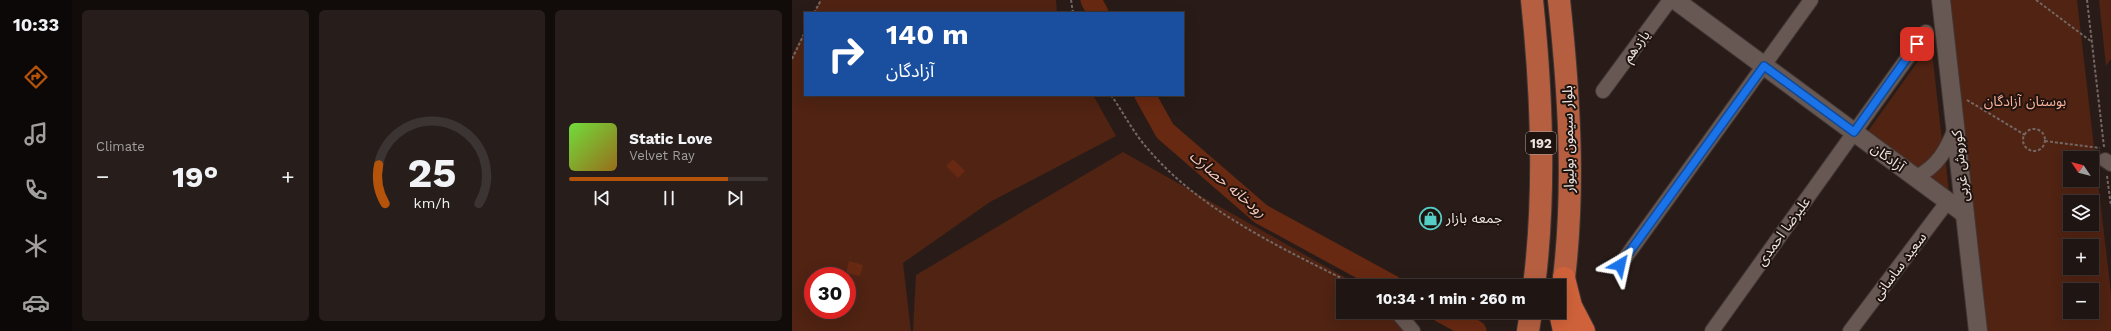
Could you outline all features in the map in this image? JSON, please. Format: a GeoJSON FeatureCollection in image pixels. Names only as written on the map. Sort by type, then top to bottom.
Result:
{"type":"FeatureCollection","features":[{"type":"Feature","properties":{"kind":"highway"},"geometry":{"type":"LineString","coordinates":[[1564,278],[1559,308],[1564,331]]}},
{"type":"Feature","properties":{"kind":"highway"},"geometry":{"type":"LineString","coordinates":[[1564,278],[1571,306],[1584,331]]}},
{"type":"Feature","properties":{"kind":"main road","name":"بلوار سیمون بولیوار"},"geometry":{"type":"LineString","coordinates":[[1532,0],[1538,69],[1542,164],[1540,242],[1535,279]]}},
{"type":"Feature","properties":{"kind":"main road","name":"بلوار سیمون بولیوار"},"geometry":{"type":"LineString","coordinates":[[1559,0],[1566,71],[1569,160],[1569,219],[1564,278]]}},
{"type":"Feature","properties":{"kind":"main road"},"geometry":{"type":"LineString","coordinates":[[1528,331],[1530,319]]}},
{"type":"Feature","properties":{"kind":"street","name":"یازدهم"},"geometry":{"type":"LineString","coordinates":[[1603,91],[1670,0]]}},
{"type":"Feature","properties":{"kind":"street","name":"آزادگان"},"geometry":{"type":"LineString","coordinates":[[1675,0],[1965,214]]}},
{"type":"Feature","properties":{"kind":"street"},"geometry":{"type":"LineString","coordinates":[[1620,265],[1812,0]]}},
{"type":"Feature","properties":{"kind":"street","name":"کوروش غربی"},"geometry":{"type":"LineString","coordinates":[[1941,0],[1978,331]]}},
{"type":"Feature","properties":{"kind":"street","name":"علیرضا احمدی"},"geometry":{"type":"LineString","coordinates":[[1712,331],[1926,32]]}},
{"type":"Feature","properties":{"kind":"street"},"geometry":{"type":"LineString","coordinates":[[1916,177],[1934,166],[1942,157],[1949,144],[1955,125]]}},
{"type":"Feature","properties":{"kind":"street","name":"سعید ساسانی"},"geometry":{"type":"LineString","coordinates":[[1850,331],[1948,201]]}},
{"type":"Feature","properties":{"kind":"street"},"geometry":{"type":"LineString","coordinates":[[1403,319],[1413,331]]}},
{"type":"Feature","properties":{"kind":"path"},"geometry":{"type":"LineString","coordinates":[[815,12],[821,0]]}},
{"type":"Feature","properties":{"kind":"path"},"geometry":{"type":"LineString","coordinates":[[1070,0],[1073,12]]}},
{"type":"Feature","properties":{"kind":"path"},"geometry":{"type":"LineString","coordinates":[[2036,0],[2092,42]]}},
{"type":"Feature","properties":{"kind":"path"},"geometry":{"type":"LineString","coordinates":[[2087,0],[2107,157],[2111,206]]}},
{"type":"Feature","properties":{"kind":"path"},"geometry":{"type":"LineString","coordinates":[[792,59],[804,34]]}},
{"type":"Feature","properties":{"kind":"path"},"geometry":{"type":"LineString","coordinates":[[1951,91],[2024,135]]}},
{"type":"Feature","properties":{"kind":"path"},"geometry":{"type":"LineString","coordinates":[[1112,96],[1147,148],[1199,198],[1278,246],[1343,279]]}},
{"type":"Feature","properties":{"kind":"path"},"geometry":{"type":"LineString","coordinates":[[2030,130],[2037,130],[2043,134],[2045,141],[2040,150],[2029,150],[2024,145],[2024,135],[2030,130]]}},
{"type":"Feature","properties":{"kind":"path"},"geometry":{"type":"LineString","coordinates":[[2045,141],[2107,157]]}},
{"type":"Feature","properties":{"kind":"green space"},"geometry":{"type":"Polygon","coordinates":[[[820,0],[1056,0],[1057,12],[814,12],[820,0]]]}},
{"type":"Feature","properties":{"kind":"green space","name":"بوستان آزادگان"},"geometry":{"type":"Polygon","coordinates":[[[1950,0],[2077,0],[2094,151],[2063,151],[2063,187],[2099,187],[2111,294],[2111,331],[1984,331],[1979,270],[1950,0]]]}},
{"type":"Feature","properties":{"kind":"green space"},"geometry":{"type":"Polygon","coordinates":[[[2099,0],[2111,0],[2111,59],[2106,66],[2099,0]]]}},
{"type":"Feature","properties":{"kind":"green space"},"geometry":{"type":"Polygon","coordinates":[[[804,32],[804,96],[1094,96],[1116,136],[990,202],[903,263],[911,331],[792,331],[792,56],[804,32]]]}},
{"type":"Feature","properties":{"kind":"green space"},"geometry":{"type":"Polygon","coordinates":[[[1931,43],[1942,141],[1936,154],[1922,171],[1866,134],[1931,43]]]}},
{"type":"Feature","properties":{"kind":"green space"},"geometry":{"type":"Polygon","coordinates":[[[1123,152],[1348,279],[1336,279],[1336,319],[1406,319],[1418,331],[913,331],[916,275],[1123,152]]]}},
{"type":"Feature","properties":{"kind":"green space"},"geometry":{"type":"Polygon","coordinates":[[[1945,155],[1949,193],[1923,177],[1945,155]]]}},
{"type":"Feature","properties":{"kind":"shaded area"},"geometry":{"type":"Polygon","coordinates":[[[953,159],[965,171],[958,178],[946,166],[953,159]]]}},
{"type":"Feature","properties":{"kind":"shaded area"},"geometry":{"type":"Polygon","coordinates":[[[849,261],[863,265],[860,276],[856,275],[856,267],[848,267],[849,261]]]}},
{"type":"Feature","properties":{"kind":"waterway","name":"رودخانه حصارک"},"geometry":{"type":"LineString","coordinates":[[1091,0],[1097,12]]}},
{"type":"Feature","properties":{"kind":"waterway","name":"رودخانه حصارک"},"geometry":{"type":"LineString","coordinates":[[1146,96],[1165,131],[1261,214],[1380,279]]}},
{"type":"Feature","properties":{"kind":"waterway","name":"رودخانه حصارک"},"geometry":{"type":"LineString","coordinates":[[1454,319],[1476,331]]}},
{"type":"Feature","properties":{"kind":"place","name":"جمعه بازار"},"geometry":{"type":"Point","coordinates":[1431,218]}},
{"type":"Feature","properties":{"kind":"route"},"geometry":{"type":"LineString","coordinates":[[1620,265],[1764,66],[1854,132],[1917,44]]}}]}
